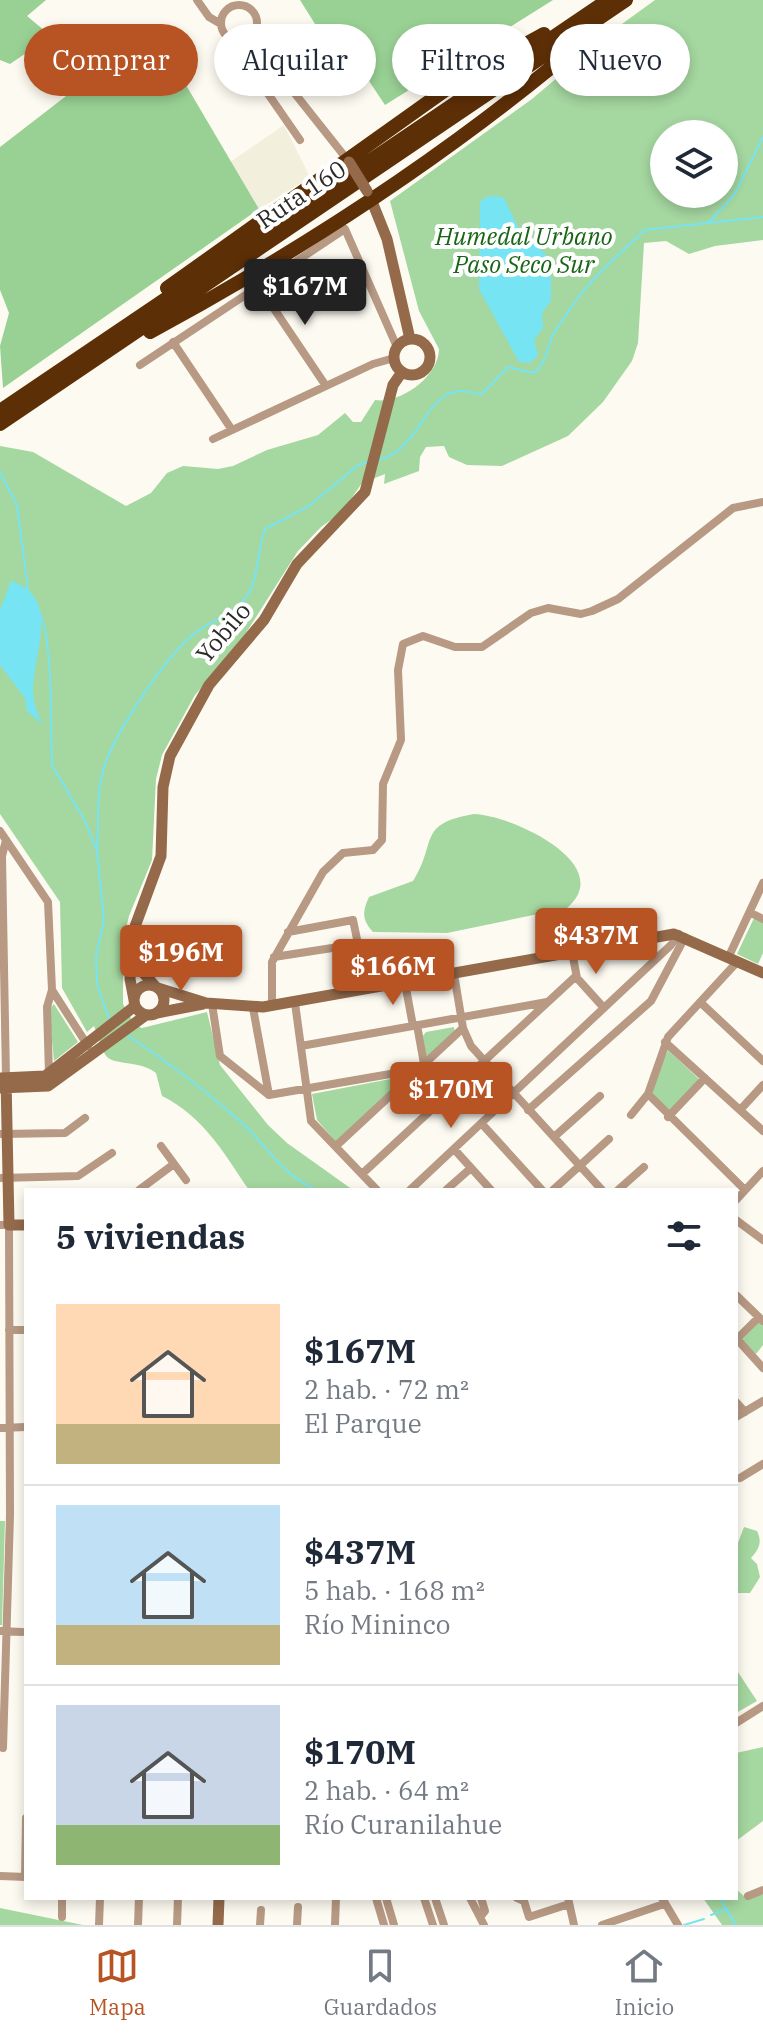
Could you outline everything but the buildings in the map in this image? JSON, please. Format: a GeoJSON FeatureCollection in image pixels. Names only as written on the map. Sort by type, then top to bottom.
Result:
{"type":"FeatureCollection","features":[{"type":"Feature","properties":{"kind":"highway"},"geometry":{"type":"LineString","coordinates":[[80,370],[237,285],[369,194],[510,103],[628,0]]}},
{"type":"Feature","properties":{"kind":"highway","name":"Ruta 160"},"geometry":{"type":"LineString","coordinates":[[0,424],[628,0]]}},
{"type":"Feature","properties":{"kind":"highway"},"geometry":{"type":"LineString","coordinates":[[101,342],[192,267],[473,72],[605,2]]}},
{"type":"Feature","properties":{"kind":"highway","name":"Ruta 160"},"geometry":{"type":"LineString","coordinates":[[0,411],[605,2]]}},
{"type":"Feature","properties":{"kind":"main road"},"geometry":{"type":"LineString","coordinates":[[347,160],[369,194],[387,239],[410,339]]}},
{"type":"Feature","properties":{"kind":"main road"},"geometry":{"type":"LineString","coordinates":[[410,339],[425,344],[429,363],[417,374],[402,372],[395,352],[410,339]]}},
{"type":"Feature","properties":{"kind":"main road","name":"Yobilo"},"geometry":{"type":"LineString","coordinates":[[133,1010],[130,979],[135,924],[161,856],[164,780],[173,749],[214,676],[264,620],[302,557],[361,499],[374,466],[393,385],[402,372]]}},
{"type":"Feature","properties":{"kind":"main road"},"geometry":{"type":"LineString","coordinates":[[3,1083],[48,1086],[133,1010],[141,987],[157,987],[209,1004],[253,1008],[682,935],[763,973]]}},
{"type":"Feature","properties":{"kind":"main road"},"geometry":{"type":"LineString","coordinates":[[132,945],[140,969],[157,987],[164,1001],[151,1014]]}},
{"type":"Feature","properties":{"kind":"main road"},"geometry":{"type":"LineString","coordinates":[[133,1010],[151,1014],[209,1004]]}},
{"type":"Feature","properties":{"kind":"main road"},"geometry":{"type":"LineString","coordinates":[[3,1083],[49,1074],[94,1046]]}},
{"type":"Feature","properties":{"kind":"main road"},"geometry":{"type":"LineString","coordinates":[[3,1083],[5,1225]]}},
{"type":"Feature","properties":{"kind":"main road"},"geometry":{"type":"LineString","coordinates":[[218,1925],[219,1900]]}},
{"type":"Feature","properties":{"kind":"street"},"geometry":{"type":"LineString","coordinates":[[197,0],[209,17],[221,24],[229,8],[246,7],[255,24]]}},
{"type":"Feature","properties":{"kind":"street"},"geometry":{"type":"LineString","coordinates":[[270,96],[300,140]]}},
{"type":"Feature","properties":{"kind":"street"},"geometry":{"type":"LineString","coordinates":[[297,96],[347,160]]}},
{"type":"Feature","properties":{"kind":"street"},"geometry":{"type":"LineString","coordinates":[[140,365],[345,229],[395,352],[213,439]]}},
{"type":"Feature","properties":{"kind":"street"},"geometry":{"type":"LineString","coordinates":[[258,285],[326,386]]}},
{"type":"Feature","properties":{"kind":"street"},"geometry":{"type":"LineString","coordinates":[[173,342],[232,430]]}},
{"type":"Feature","properties":{"kind":"street"},"geometry":{"type":"LineString","coordinates":[[272,1006],[270,974],[274,957],[331,861],[343,853],[373,850],[382,840],[383,784],[401,740],[398,670],[403,644],[423,636],[455,647],[482,647],[531,613],[548,608],[581,614],[592,611],[618,599],[733,508],[763,502]]}},
{"type":"Feature","properties":{"kind":"street"},"geometry":{"type":"LineString","coordinates":[[0,831],[50,906],[52,990],[47,1007],[49,1074]]}},
{"type":"Feature","properties":{"kind":"street"},"geometry":{"type":"LineString","coordinates":[[3,1083],[1,856],[6,840]]}},
{"type":"Feature","properties":{"kind":"street"},"geometry":{"type":"LineString","coordinates":[[631,1115],[648,1094],[665,1042],[733,959],[763,881]]}},
{"type":"Feature","properties":{"kind":"street"},"geometry":{"type":"LineString","coordinates":[[751,913],[763,919]]}},
{"type":"Feature","properties":{"kind":"street"},"geometry":{"type":"LineString","coordinates":[[274,957],[358,944],[353,920],[288,932]]}},
{"type":"Feature","properties":{"kind":"street"},"geometry":{"type":"LineString","coordinates":[[412,1188],[682,935]]}},
{"type":"Feature","properties":{"kind":"street"},"geometry":{"type":"LineString","coordinates":[[528,1110],[651,1001],[682,935]]}},
{"type":"Feature","properties":{"kind":"street"},"geometry":{"type":"LineString","coordinates":[[572,952],[576,976],[604,1008]]}},
{"type":"Feature","properties":{"kind":"street"},"geometry":{"type":"LineString","coordinates":[[454,974],[463,1028],[471,1046],[600,1188]]}},
{"type":"Feature","properties":{"kind":"street"},"geometry":{"type":"LineString","coordinates":[[362,1174],[576,976]]}},
{"type":"Feature","properties":{"kind":"street"},"geometry":{"type":"LineString","coordinates":[[405,983],[422,1066]]}},
{"type":"Feature","properties":{"kind":"street"},"geometry":{"type":"LineString","coordinates":[[52,990],[94,1046]]}},
{"type":"Feature","properties":{"kind":"street"},"geometry":{"type":"LineString","coordinates":[[301,1046],[547,1002]]}},
{"type":"Feature","properties":{"kind":"street"},"geometry":{"type":"LineString","coordinates":[[700,1002],[763,1061]]}},
{"type":"Feature","properties":{"kind":"street"},"geometry":{"type":"LineString","coordinates":[[295,1003],[311,1121],[375,1188]]}},
{"type":"Feature","properties":{"kind":"street"},"geometry":{"type":"LineString","coordinates":[[209,1004],[220,1056],[269,1095],[422,1066]]}},
{"type":"Feature","properties":{"kind":"street"},"geometry":{"type":"LineString","coordinates":[[253,1008],[269,1095]]}},
{"type":"Feature","properties":{"kind":"street"},"geometry":{"type":"LineString","coordinates":[[336,1146],[463,1028]]}},
{"type":"Feature","properties":{"kind":"street"},"geometry":{"type":"LineString","coordinates":[[665,1042],[763,1131]]}},
{"type":"Feature","properties":{"kind":"street"},"geometry":{"type":"LineString","coordinates":[[668,1117],[705,1078]]}},
{"type":"Feature","properties":{"kind":"street"},"geometry":{"type":"LineString","coordinates":[[740,1110],[763,1085]]}},
{"type":"Feature","properties":{"kind":"street"},"geometry":{"type":"LineString","coordinates":[[648,1094],[745,1190]]}},
{"type":"Feature","properties":{"kind":"street"},"geometry":{"type":"LineString","coordinates":[[554,1137],[600,1096]]}},
{"type":"Feature","properties":{"kind":"street"},"geometry":{"type":"LineString","coordinates":[[3,1134],[65,1133],[85,1118]]}},
{"type":"Feature","properties":{"kind":"street"},"geometry":{"type":"LineString","coordinates":[[482,1124],[540,1188]]}},
{"type":"Feature","properties":{"kind":"street"},"geometry":{"type":"LineString","coordinates":[[555,1188],[609,1139]]}},
{"type":"Feature","properties":{"kind":"street"},"geometry":{"type":"LineString","coordinates":[[161,1146],[186,1180]]}},
{"type":"Feature","properties":{"kind":"street"},"geometry":{"type":"LineString","coordinates":[[454,1149],[489,1188]]}},
{"type":"Feature","properties":{"kind":"street"},"geometry":{"type":"LineString","coordinates":[[4,1178],[78,1176],[112,1153]]}},
{"type":"Feature","properties":{"kind":"street"},"geometry":{"type":"LineString","coordinates":[[142,1188],[174,1164]]}},
{"type":"Feature","properties":{"kind":"street"},"geometry":{"type":"LineString","coordinates":[[620,1188],[644,1167]]}},
{"type":"Feature","properties":{"kind":"street"},"geometry":{"type":"LineString","coordinates":[[448,1188],[471,1168]]}},
{"type":"Feature","properties":{"kind":"street"},"geometry":{"type":"LineString","coordinates":[[738,1198],[763,1171]]}},
{"type":"Feature","properties":{"kind":"street"},"geometry":{"type":"LineString","coordinates":[[738,1221],[763,1240]]}},
{"type":"Feature","properties":{"kind":"street"},"geometry":{"type":"LineString","coordinates":[[5,1225],[4,1294],[9,1330],[5,1428],[10,1515],[3,1631],[5,1748]]}},
{"type":"Feature","properties":{"kind":"street"},"geometry":{"type":"LineString","coordinates":[[738,1297],[758,1317],[738,1337]]}},
{"type":"Feature","properties":{"kind":"street"},"geometry":{"type":"LineString","coordinates":[[9,1330],[24,1330]]}},
{"type":"Feature","properties":{"kind":"street"},"geometry":{"type":"LineString","coordinates":[[738,1339],[763,1368]]}},
{"type":"Feature","properties":{"kind":"street"},"geometry":{"type":"LineString","coordinates":[[738,1416],[763,1401]]}},
{"type":"Feature","properties":{"kind":"street"},"geometry":{"type":"LineString","coordinates":[[738,1404],[745,1412]]}},
{"type":"Feature","properties":{"kind":"street"},"geometry":{"type":"LineString","coordinates":[[740,1478],[763,1464]]}},
{"type":"Feature","properties":{"kind":"street"},"geometry":{"type":"LineString","coordinates":[[0,1514],[10,1515]]}},
{"type":"Feature","properties":{"kind":"street"},"geometry":{"type":"LineString","coordinates":[[3,1631],[22,1632]]}},
{"type":"Feature","properties":{"kind":"street"},"geometry":{"type":"LineString","coordinates":[[738,1722],[763,1706]]}},
{"type":"Feature","properties":{"kind":"street"},"geometry":{"type":"LineString","coordinates":[[0,1876],[24,1877]]}},
{"type":"Feature","properties":{"kind":"street"},"geometry":{"type":"LineString","coordinates":[[748,1896],[763,1890]]}},
{"type":"Feature","properties":{"kind":"street"},"geometry":{"type":"LineString","coordinates":[[62,1900],[62,1917]]}},
{"type":"Feature","properties":{"kind":"street"},"geometry":{"type":"LineString","coordinates":[[99,1925],[100,1900]]}},
{"type":"Feature","properties":{"kind":"street"},"geometry":{"type":"LineString","coordinates":[[138,1925],[139,1900]]}},
{"type":"Feature","properties":{"kind":"street"},"geometry":{"type":"LineString","coordinates":[[177,1925],[178,1900]]}},
{"type":"Feature","properties":{"kind":"street"},"geometry":{"type":"LineString","coordinates":[[335,1925],[336,1900]]}},
{"type":"Feature","properties":{"kind":"street"},"geometry":{"type":"LineString","coordinates":[[377,1900],[384,1925]]}},
{"type":"Feature","properties":{"kind":"street"},"geometry":{"type":"LineString","coordinates":[[387,1900],[394,1925]]}},
{"type":"Feature","properties":{"kind":"street"},"geometry":{"type":"LineString","coordinates":[[425,1900],[433,1925]]}},
{"type":"Feature","properties":{"kind":"street"},"geometry":{"type":"LineString","coordinates":[[436,1900],[444,1925]]}},
{"type":"Feature","properties":{"kind":"street"},"geometry":{"type":"LineString","coordinates":[[471,1900],[475,1913],[483,1921]]}},
{"type":"Feature","properties":{"kind":"street"},"geometry":{"type":"LineString","coordinates":[[482,1900],[485,1911],[483,1921]]}},
{"type":"Feature","properties":{"kind":"street"},"geometry":{"type":"LineString","coordinates":[[522,1900],[529,1917],[568,1901],[574,1925]]}},
{"type":"Feature","properties":{"kind":"street"},"geometry":{"type":"LineString","coordinates":[[602,1925],[663,1901],[678,1925]]}},
{"type":"Feature","properties":{"kind":"street"},"geometry":{"type":"LineString","coordinates":[[297,1925],[298,1907]]}},
{"type":"Feature","properties":{"kind":"street"},"geometry":{"type":"LineString","coordinates":[[260,1925],[261,1910]]}},
{"type":"Feature","properties":{"kind":"shaded area"},"geometry":{"type":"Polygon","coordinates":[[[284,125],[310,177],[259,209],[230,162],[284,125]]]}},
{"type":"Feature","properties":{"kind":"green space"},"geometry":{"type":"Polygon","coordinates":[[[0,0],[46,0],[27,16],[37,24],[24,24],[24,54],[10,64],[0,60],[0,0]]]}},
{"type":"Feature","properties":{"kind":"green space"},"geometry":{"type":"Polygon","coordinates":[[[300,0],[553,0],[515,24],[392,24],[392,96],[399,96],[385,105],[376,92],[376,24],[315,24],[300,0]]]}},
{"type":"Feature","properties":{"kind":"green space","name":"Humedal Urbano Paso Seco Sur"},"geometry":{"type":"Polygon","coordinates":[[[655,0],[763,0],[763,240],[715,246],[689,254],[666,241],[644,243],[638,343],[632,361],[603,402],[568,436],[502,466],[467,465],[449,457],[444,446],[426,447],[420,457],[419,471],[384,484],[385,474],[362,483],[342,512],[321,527],[298,551],[237,647],[195,695],[162,755],[156,779],[152,860],[129,916],[123,941],[123,1004],[135,1025],[142,1028],[207,1012],[220,1065],[268,1125],[287,1143],[350,1188],[248,1188],[201,1125],[162,1096],[156,1073],[107,1057],[94,1026],[87,1032],[62,988],[60,902],[0,814],[0,446],[33,452],[126,506],[151,493],[167,473],[183,466],[218,469],[233,466],[267,450],[318,435],[345,413],[353,422],[361,422],[375,400],[396,398],[407,393],[433,369],[439,349],[419,311],[390,201],[550,84],[550,96],[690,96],[690,24],[622,24],[655,0]]]}},
{"type":"Feature","properties":{"kind":"green space"},"geometry":{"type":"Polygon","coordinates":[[[66,96],[192,96],[259,209],[3,388],[0,346],[9,313],[0,290],[0,147],[66,96]]]}},
{"type":"Feature","properties":{"kind":"green space"},"geometry":{"type":"Polygon","coordinates":[[[474,814],[511,823],[533,833],[570,859],[579,875],[579,891],[567,908],[447,933],[373,932],[364,916],[369,897],[413,881],[436,829],[456,818],[474,814]]]}},
{"type":"Feature","properties":{"kind":"green space"},"geometry":{"type":"Polygon","coordinates":[[[754,918],[763,922],[763,953],[758,964],[737,954],[754,918]]]}},
{"type":"Feature","properties":{"kind":"green space"},"geometry":{"type":"Polygon","coordinates":[[[54,1004],[78,1042],[54,1061],[49,1009],[54,1004]]]}},
{"type":"Feature","properties":{"kind":"green space"},"geometry":{"type":"Polygon","coordinates":[[[454,1027],[455,1033],[432,1055],[426,1056],[423,1036],[426,1032],[454,1027]]]}},
{"type":"Feature","properties":{"kind":"green space"},"geometry":{"type":"Polygon","coordinates":[[[668,1050],[700,1080],[672,1110],[666,1111],[651,1091],[668,1050]]]}},
{"type":"Feature","properties":{"kind":"green space"},"geometry":{"type":"Polygon","coordinates":[[[406,1076],[336,1142],[317,1120],[312,1094],[406,1076]]]}},
{"type":"Feature","properties":{"kind":"green space"},"geometry":{"type":"Polygon","coordinates":[[[760,1321],[763,1324],[763,1345],[756,1354],[741,1341],[760,1321]]]}},
{"type":"Feature","properties":{"kind":"green space"},"geometry":{"type":"Polygon","coordinates":[[[0,1521],[5,1521],[2,1625],[0,1625],[0,1521]]]}},
{"type":"Feature","properties":{"kind":"green space"},"geometry":{"type":"Polygon","coordinates":[[[744,1527],[757,1531],[759,1535],[759,1546],[751,1558],[757,1564],[760,1577],[750,1593],[738,1593],[738,1543],[744,1527]]]}},
{"type":"Feature","properties":{"kind":"green space"},"geometry":{"type":"Polygon","coordinates":[[[738,1672],[757,1701],[738,1712],[738,1672]]]}},
{"type":"Feature","properties":{"kind":"green space"},"geometry":{"type":"Polygon","coordinates":[[[763,1747],[763,1821],[738,1840],[738,1753],[763,1747]]]}},
{"type":"Feature","properties":{"kind":"green space"},"geometry":{"type":"Polygon","coordinates":[[[738,1891],[745,1897],[763,1894],[763,1925],[722,1925],[704,1900],[738,1900],[738,1891]]]}},
{"type":"Feature","properties":{"kind":"green space"},"geometry":{"type":"Polygon","coordinates":[[[0,1908],[83,1925],[0,1925],[0,1908]]]}},
{"type":"Feature","properties":{"kind":"water"},"geometry":{"type":"Polygon","coordinates":[[[486,197],[504,198],[518,227],[551,260],[551,301],[542,313],[543,328],[534,340],[538,356],[529,363],[519,362],[479,289],[480,202],[486,197]]]}},
{"type":"Feature","properties":{"kind":"water"},"geometry":{"type":"Polygon","coordinates":[[[11,581],[35,597],[40,609],[41,635],[33,690],[43,725],[27,711],[25,698],[0,665],[0,610],[11,581]]]}},
{"type":"Feature","properties":{"kind":"waterway"},"geometry":{"type":"LineString","coordinates":[[708,223],[734,195],[763,137]]}},
{"type":"Feature","properties":{"kind":"waterway"},"geometry":{"type":"LineString","coordinates":[[378,460],[392,455],[403,446],[436,403],[446,395],[457,391],[482,394],[508,367],[534,373],[544,360],[556,330],[578,298],[644,230],[763,217]]}},
{"type":"Feature","properties":{"kind":"waterway"},"geometry":{"type":"LineString","coordinates":[[97,851],[103,771],[117,738],[153,681],[190,637],[232,611],[246,598],[253,583],[265,529],[309,506],[358,465],[368,462]]}},
{"type":"Feature","properties":{"kind":"waterway"},"geometry":{"type":"LineString","coordinates":[[0,472],[17,505],[28,590]]}},
{"type":"Feature","properties":{"kind":"waterway"},"geometry":{"type":"LineString","coordinates":[[40,613],[46,632],[50,672],[52,765],[85,821],[97,851],[104,921],[96,956],[97,985],[110,1021]]}},
{"type":"Feature","properties":{"kind":"waterway"},"geometry":{"type":"LineString","coordinates":[[127,1035],[216,1101],[244,1125],[285,1169],[313,1188]]}},
{"type":"Feature","properties":{"kind":"waterway"},"geometry":{"type":"LineString","coordinates":[[721,1900],[736,1925]]}},
{"type":"Feature","properties":{"kind":"waterway"},"geometry":{"type":"LineString","coordinates":[[711,1915],[727,1909]]}},
{"type":"Feature","properties":{"kind":"waterway"},"geometry":{"type":"LineString","coordinates":[[684,1925],[704,1919]]}}]}
